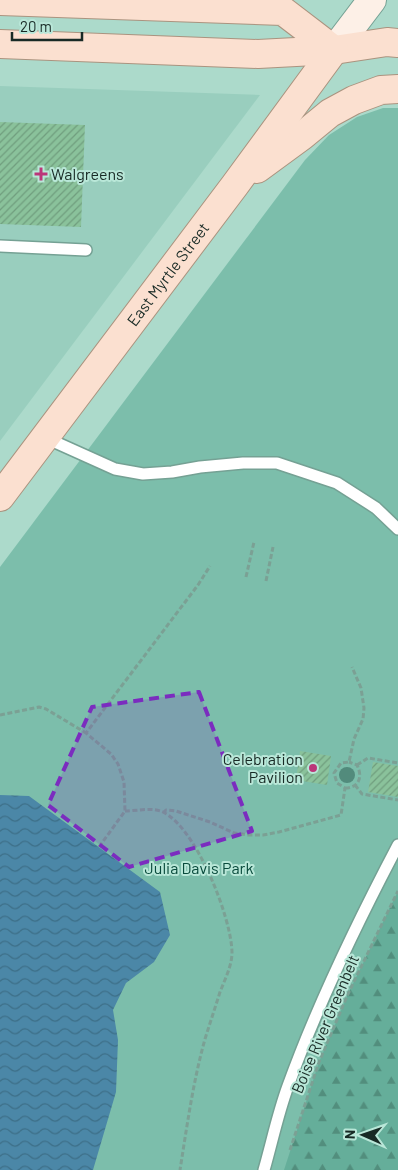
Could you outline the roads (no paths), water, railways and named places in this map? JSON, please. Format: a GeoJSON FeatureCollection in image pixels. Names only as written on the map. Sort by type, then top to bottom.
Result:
{"type":"FeatureCollection","features":[{"type":"Feature","properties":{"kind":"main road"},"geometry":{"type":"LineString","coordinates":[[334,50],[372,0]]}},
{"type":"Feature","properties":{"kind":"main road"},"geometry":{"type":"LineString","coordinates":[[0,1],[283,11],[334,50]]}},
{"type":"Feature","properties":{"kind":"main road"},"geometry":{"type":"LineString","coordinates":[[0,44],[258,54],[334,50],[398,42]]}},
{"type":"Feature","properties":{"kind":"main road","name":"East Myrtle Street"},"geometry":{"type":"LineString","coordinates":[[0,497],[236,185],[334,50]]}},
{"type":"Feature","properties":{"kind":"main road"},"geometry":{"type":"LineString","coordinates":[[236,185],[330,113],[354,100],[381,90],[398,89]]}},
{"type":"Feature","properties":{"kind":"lane"},"geometry":{"type":"LineString","coordinates":[[0,246],[86,250]]}},
{"type":"Feature","properties":{"kind":"lane"},"geometry":{"type":"LineString","coordinates":[[46,438],[115,469],[143,474],[243,463],[277,463],[337,483],[376,508],[398,529]]}},
{"type":"Feature","properties":{"kind":"lane"},"geometry":{"type":"LineString","coordinates":[[264,1170],[287,1088],[318,1008],[373,892],[398,845]]}},
{"type":"Feature","properties":{"kind":"water"},"geometry":{"type":"Polygon","coordinates":[[[0,795],[29,796],[160,892],[170,935],[154,962],[126,983],[113,1010],[118,1040],[116,1092],[93,1170],[0,1170],[0,795]]]}},
{"type":"Feature","properties":{"kind":"place","name":"Walgreens"},"geometry":{"type":"Point","coordinates":[41,174]}},
{"type":"Feature","properties":{"kind":"place","name":"Celebration Pavilion"},"geometry":{"type":"Point","coordinates":[313,768]}},
{"type":"Feature","properties":{"kind":"park label","name":"Julia Davis Park"},"geometry":{"type":"Point","coordinates":[199,868]}}]}
